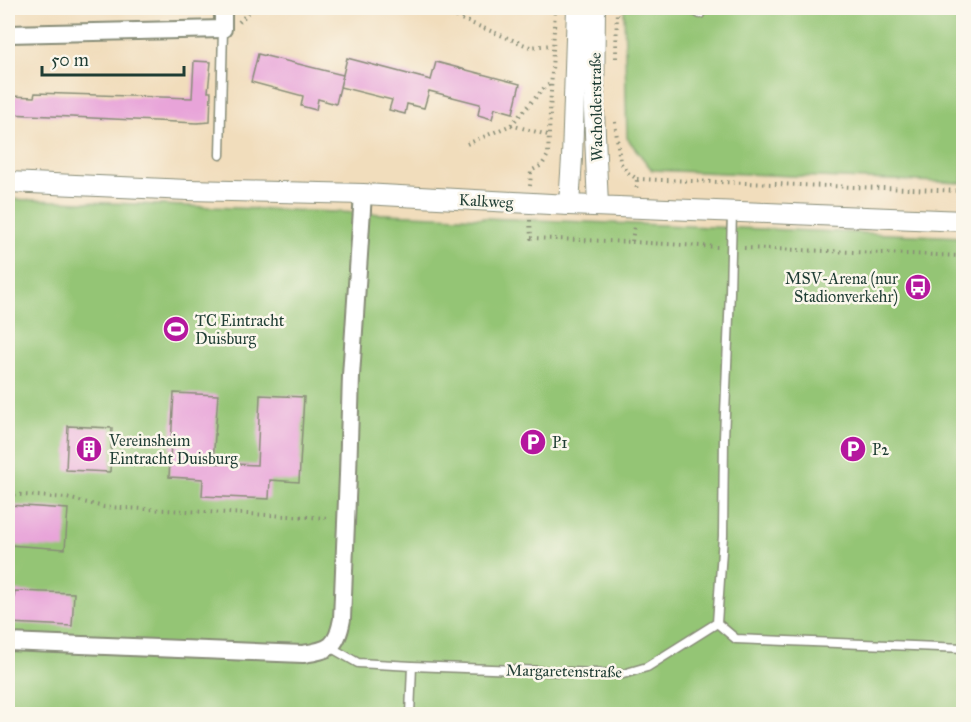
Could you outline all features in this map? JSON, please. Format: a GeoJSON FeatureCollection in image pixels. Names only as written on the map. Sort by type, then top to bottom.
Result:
{"type":"FeatureCollection","features":[{"type":"Feature","properties":{"kind":"street"},"geometry":{"type":"LineString","coordinates":[[8,34],[223,29],[223,8]]}},
{"type":"Feature","properties":{"kind":"street","name":"Wacholderstraße"},"geometry":{"type":"LineString","coordinates":[[569,205],[577,8]]}},
{"type":"Feature","properties":{"kind":"street","name":"Wacholderstraße"},"geometry":{"type":"LineString","coordinates":[[595,8],[594,110],[598,206]]}},
{"type":"Feature","properties":{"kind":"street","name":"Kalkweg"},"geometry":{"type":"LineString","coordinates":[[8,183],[363,194],[963,221]]}},
{"type":"Feature","properties":{"kind":"street"},"geometry":{"type":"LineString","coordinates":[[8,642],[303,654],[319,652],[330,647],[339,635],[342,619],[352,367],[363,194]]}},
{"type":"Feature","properties":{"kind":"lane"},"geometry":{"type":"LineString","coordinates":[[688,8],[700,14]]}},
{"type":"Feature","properties":{"kind":"lane"},"geometry":{"type":"LineString","coordinates":[[220,155],[223,29]]}},
{"type":"Feature","properties":{"kind":"lane"},"geometry":{"type":"LineString","coordinates":[[732,211],[723,536],[717,623],[736,639],[963,648]]}},
{"type":"Feature","properties":{"kind":"lane","name":"Margaretenstraße"},"geometry":{"type":"LineString","coordinates":[[330,647],[358,663],[623,674],[647,667],[717,623]]}},
{"type":"Feature","properties":{"kind":"lane"},"geometry":{"type":"LineString","coordinates":[[410,714],[412,666]]}},
{"type":"Feature","properties":{"kind":"path"},"geometry":{"type":"LineString","coordinates":[[434,8],[530,47],[552,45]]}},
{"type":"Feature","properties":{"kind":"path"},"geometry":{"type":"LineString","coordinates":[[530,203],[531,171],[542,165],[548,155],[555,8]]}},
{"type":"Feature","properties":{"kind":"path"},"geometry":{"type":"LineString","coordinates":[[468,144],[511,125],[550,83]]}},
{"type":"Feature","properties":{"kind":"path"},"geometry":{"type":"LineString","coordinates":[[511,125],[548,135]]}},
{"type":"Feature","properties":{"kind":"path"},"geometry":{"type":"LineString","coordinates":[[636,179],[963,191]]}},
{"type":"Feature","properties":{"kind":"path"},"geometry":{"type":"LineString","coordinates":[[632,242],[963,256]]}},
{"type":"Feature","properties":{"kind":"path"},"geometry":{"type":"LineString","coordinates":[[8,494],[67,498],[104,507],[346,519]]}},
{"type":"Feature","properties":{"kind":"green space"},"geometry":{"type":"Polygon","coordinates":[[[624,8],[963,8],[963,183],[652,170],[627,138],[624,8]]]}},
{"type":"Feature","properties":{"kind":"green space"},"geometry":{"type":"Polygon","coordinates":[[[8,199],[963,237],[963,714],[8,714],[8,199]]]}},
{"type":"Feature","properties":{"kind":"building"},"geometry":{"type":"Polygon","coordinates":[[[258,54],[343,75],[336,104],[318,99],[316,110],[301,106],[303,96],[251,82],[258,54]]]}},
{"type":"Feature","properties":{"kind":"building"},"geometry":{"type":"Polygon","coordinates":[[[347,58],[431,80],[436,62],[520,84],[513,113],[495,108],[492,119],[478,115],[480,104],[429,91],[424,108],[407,104],[405,114],[389,110],[392,100],[340,87],[347,58]]]}},
{"type":"Feature","properties":{"kind":"building"},"geometry":{"type":"Polygon","coordinates":[[[194,61],[211,62],[208,92],[211,92],[210,122],[9,114],[11,96],[34,97],[35,93],[192,98],[194,61]]]}},
{"type":"Feature","properties":{"kind":"building"},"geometry":{"type":"Polygon","coordinates":[[[174,393],[218,395],[213,463],[257,465],[260,395],[304,397],[299,482],[270,480],[269,499],[202,496],[203,479],[169,477],[174,393]]]}},
{"type":"Feature","properties":{"kind":"building","name":"Vereinsheim Eintracht Duisburg"},"geometry":{"type":"Polygon","coordinates":[[[68,426],[112,428],[110,472],[66,470],[68,426]]]}},
{"type":"Feature","properties":{"kind":"building"},"geometry":{"type":"Polygon","coordinates":[[[8,505],[68,509],[65,549],[8,545],[8,505]]]}},
{"type":"Feature","properties":{"kind":"building"},"geometry":{"type":"Polygon","coordinates":[[[15,591],[74,593],[72,626],[9,623],[8,599],[14,599],[15,591]]]}},
{"type":"Feature","properties":{"kind":"place","name":"MSV-Arena (nur Stadionverkehr)"},"geometry":{"type":"Point","coordinates":[918,287]}},
{"type":"Feature","properties":{"kind":"place","name":"TC Eintracht Duisburg"},"geometry":{"type":"Point","coordinates":[176,329]}},
{"type":"Feature","properties":{"kind":"place","name":"P1"},"geometry":{"type":"Point","coordinates":[533,442]}},
{"type":"Feature","properties":{"kind":"place","name":"Vereinsheim Eintracht Duisburg"},"geometry":{"type":"Point","coordinates":[89,449]}},
{"type":"Feature","properties":{"kind":"place","name":"P2"},"geometry":{"type":"Point","coordinates":[853,449]}}]}
